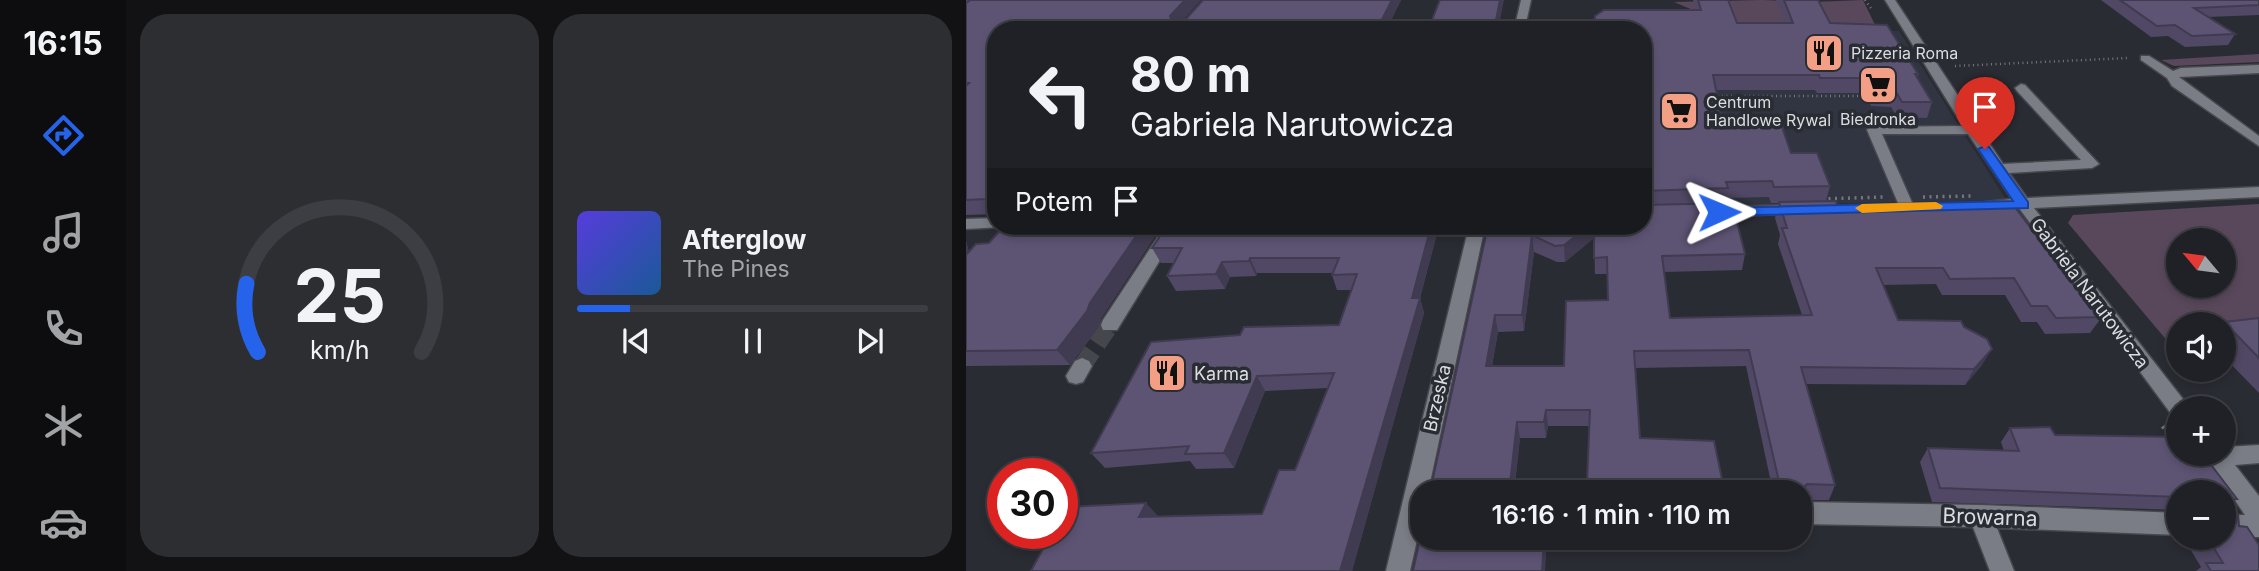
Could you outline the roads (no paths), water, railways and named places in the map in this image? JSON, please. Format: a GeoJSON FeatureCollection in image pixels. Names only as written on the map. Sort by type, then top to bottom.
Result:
{"type":"FeatureCollection","features":[{"type":"Feature","properties":{"kind":"street"},"geometry":{"type":"LineString","coordinates":[[1521,21],[1525,0]]}},
{"type":"Feature","properties":{"kind":"street","name":"Gabriela Narutowicza"},"geometry":{"type":"LineString","coordinates":[[1890,0],[2023,205],[2169,396]]}},
{"type":"Feature","properties":{"kind":"street"},"geometry":{"type":"LineString","coordinates":[[1599,21],[1605,17]]}},
{"type":"Feature","properties":{"kind":"street"},"geometry":{"type":"LineString","coordinates":[[2145,58],[2259,142]]}},
{"type":"Feature","properties":{"kind":"street"},"geometry":{"type":"LineString","coordinates":[[2172,76],[2181,72],[2259,69]]}},
{"type":"Feature","properties":{"kind":"street"},"geometry":{"type":"LineString","coordinates":[[1998,169],[2092,164],[2021,88]]}},
{"type":"Feature","properties":{"kind":"street"},"geometry":{"type":"LineString","coordinates":[[1905,207],[1874,130],[1972,130]]}},
{"type":"Feature","properties":{"kind":"street"},"geometry":{"type":"LineString","coordinates":[[1971,206],[2259,192]]}},
{"type":"Feature","properties":{"kind":"street"},"geometry":{"type":"LineString","coordinates":[[1694,213],[1812,210]]}},
{"type":"Feature","properties":{"kind":"street"},"geometry":{"type":"LineString","coordinates":[[966,223],[987,223]]}},
{"type":"Feature","properties":{"kind":"street"},"geometry":{"type":"LineString","coordinates":[[989,244],[996,235]]}},
{"type":"Feature","properties":{"kind":"street"},"geometry":{"type":"LineString","coordinates":[[1110,325],[1167,235]]}},
{"type":"Feature","properties":{"kind":"street","name":"Brzeska"},"geometry":{"type":"LineString","coordinates":[[1424,480],[1475,235]]}},
{"type":"Feature","properties":{"kind":"street"},"geometry":{"type":"LineString","coordinates":[[2236,455],[2259,454]]}},
{"type":"Feature","properties":{"kind":"street"},"geometry":{"type":"LineString","coordinates":[[2223,466],[2259,515]]}},
{"type":"Feature","properties":{"kind":"street","name":"Browarna"},"geometry":{"type":"LineString","coordinates":[[1812,513],[2166,523]]}},
{"type":"Feature","properties":{"kind":"street"},"geometry":{"type":"LineString","coordinates":[[1981,516],[2002,571]]}},
{"type":"Feature","properties":{"kind":"street"},"geometry":{"type":"LineString","coordinates":[[2236,526],[2259,526]]}},
{"type":"Feature","properties":{"kind":"street","name":"Brzeska"},"geometry":{"type":"LineString","coordinates":[[1398,571],[1410,533]]}},
{"type":"Feature","properties":{"kind":"tunnel"},"geometry":{"type":"LineString","coordinates":[[1082,366],[1110,325]]}},
{"type":"Feature","properties":{"kind":"place","name":"Pizzeria Roma"},"geometry":{"type":"Point","coordinates":[1824,53]}},
{"type":"Feature","properties":{"kind":"place","name":"Biedronka"},"geometry":{"type":"Point","coordinates":[1878,85]}},
{"type":"Feature","properties":{"kind":"place","name":"Centrum Handlowe Rywal"},"geometry":{"type":"Point","coordinates":[1679,111]}},
{"type":"Feature","properties":{"kind":"place","name":"Karma"},"geometry":{"type":"Point","coordinates":[1167,373]}}]}
